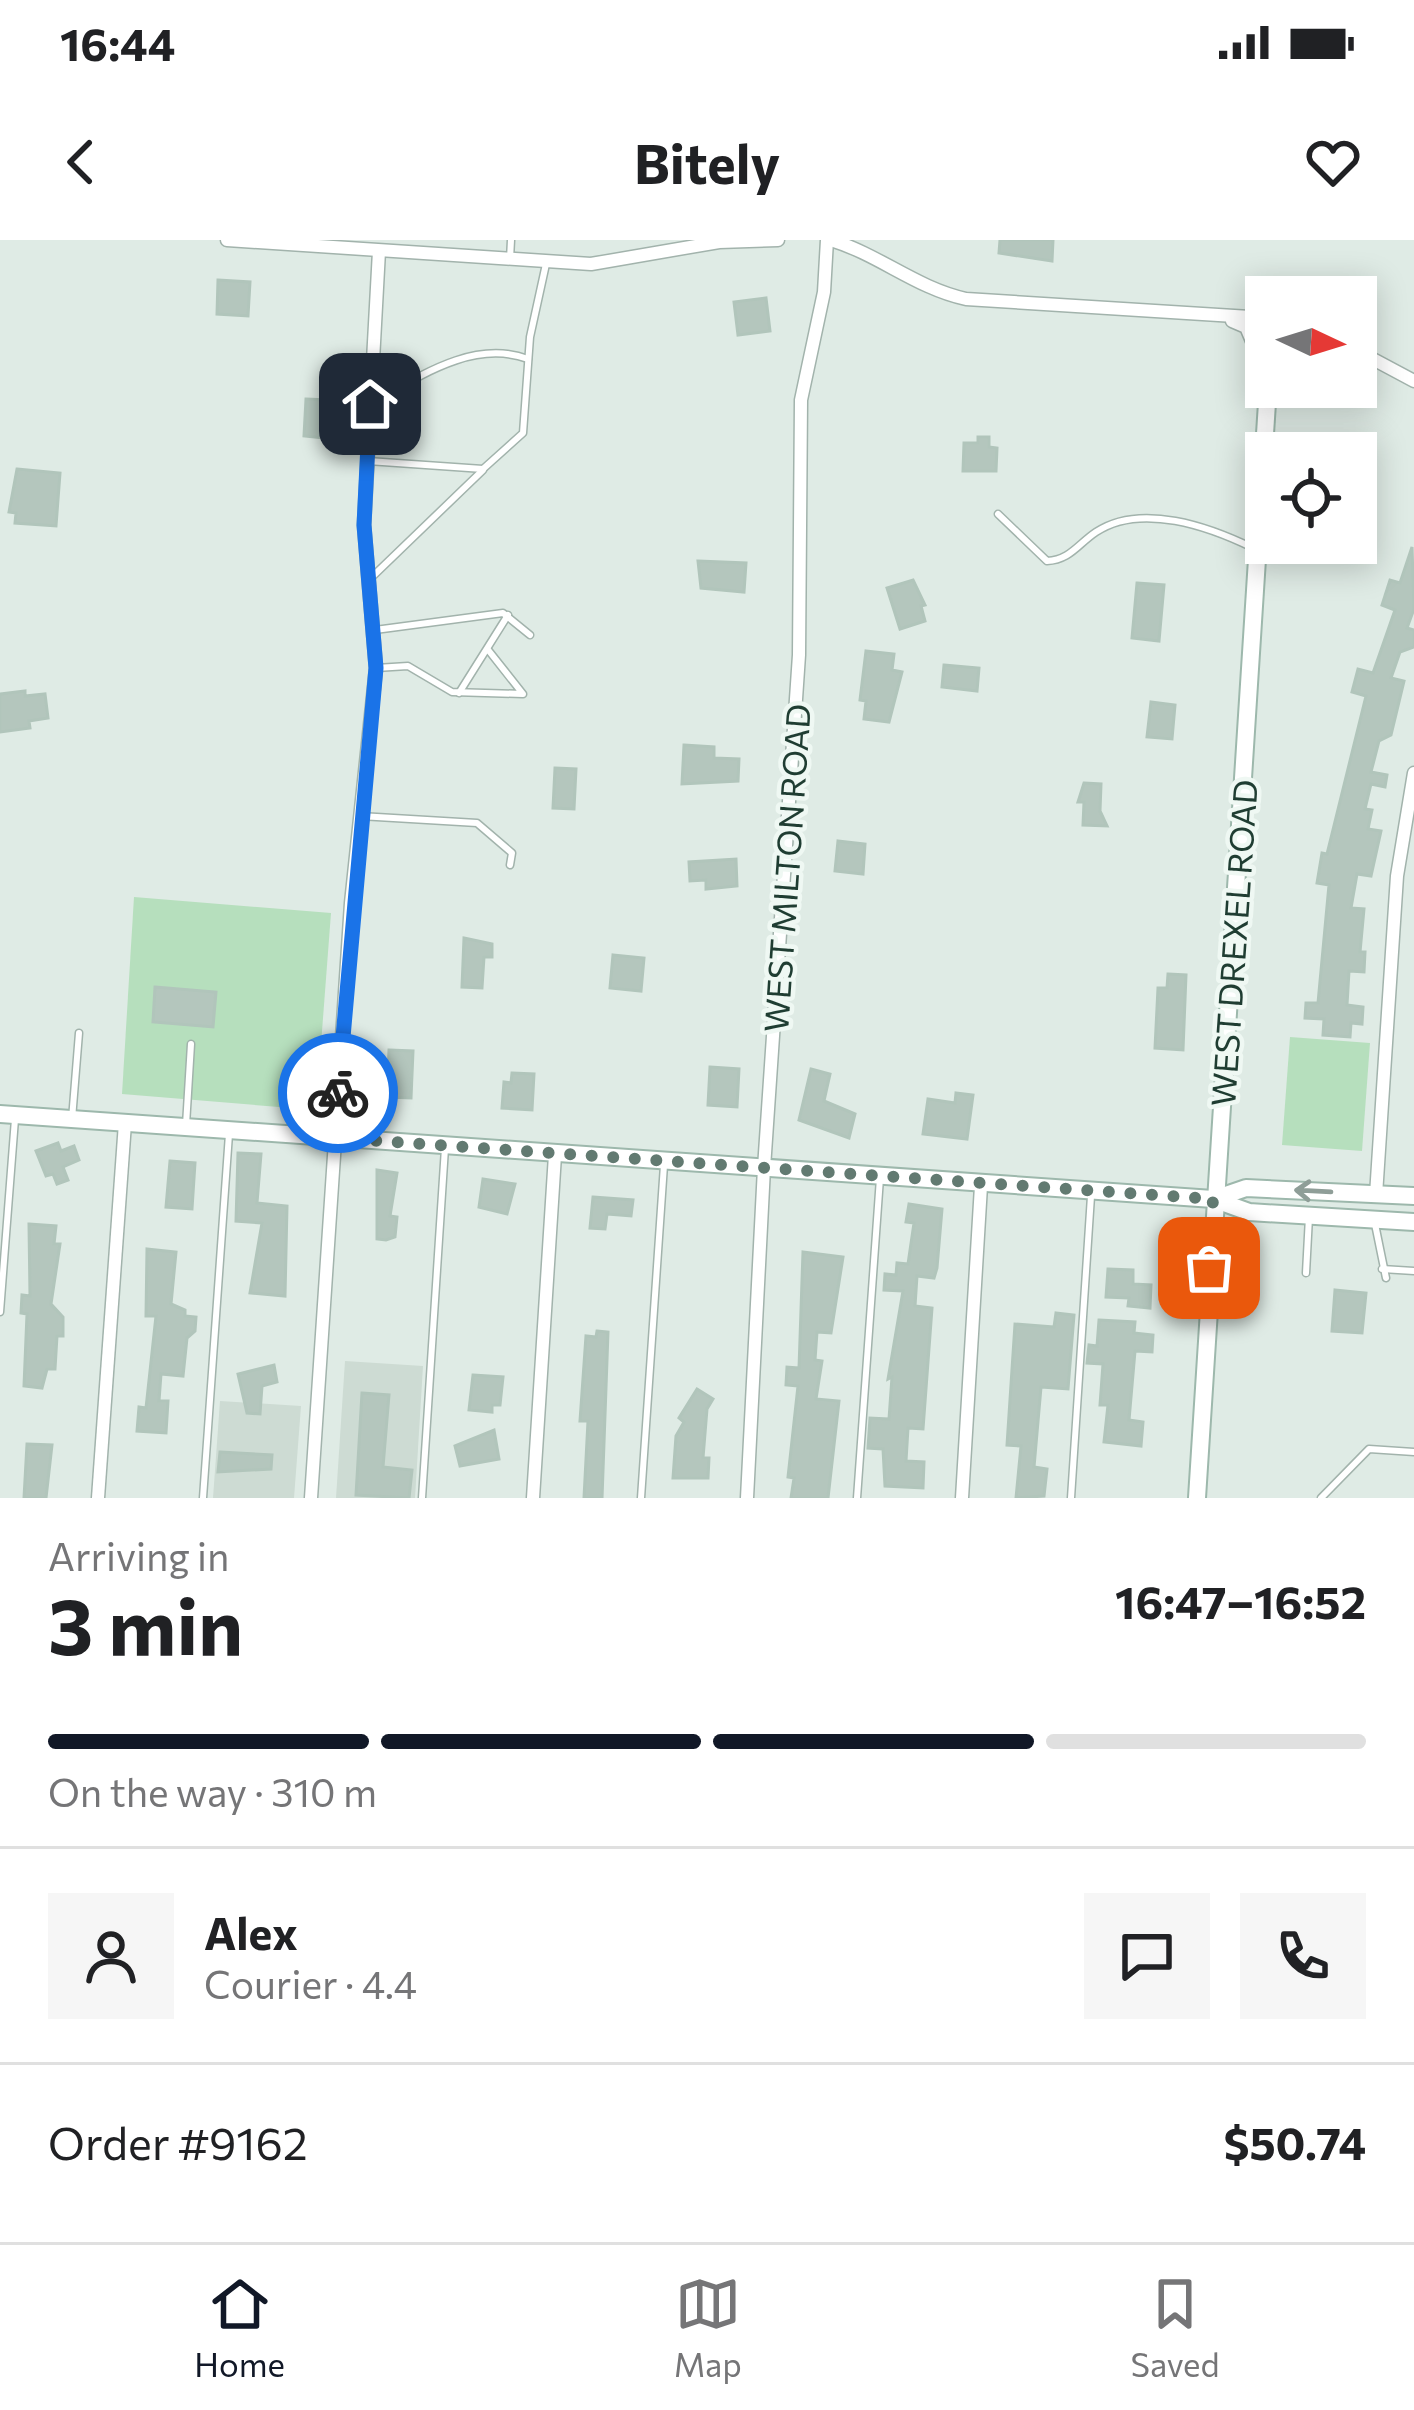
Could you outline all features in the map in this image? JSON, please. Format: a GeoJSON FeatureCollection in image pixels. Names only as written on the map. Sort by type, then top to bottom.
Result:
{"type":"FeatureCollection","features":[{"type":"Feature","properties":{"kind":"main road","name":"WEST DREXEL ROAD"},"geometry":{"type":"LineString","coordinates":[[1197,1498],[1257,564]]}},
{"type":"Feature","properties":{"kind":"main road"},"geometry":{"type":"LineString","coordinates":[[8,1115],[1213,1199],[1249,1212],[1414,1222]]}},
{"type":"Feature","properties":{"kind":"main road"},"geometry":{"type":"LineString","coordinates":[[1213,1199],[1246,1188],[1414,1196]]}},
{"type":"Feature","properties":{"kind":"street"},"geometry":{"type":"LineString","coordinates":[[227,240],[591,263],[719,242],[778,240]]}},
{"type":"Feature","properties":{"kind":"street"},"geometry":{"type":"LineString","coordinates":[[829,240],[866,251],[929,290],[966,299],[1245,317]]}},
{"type":"Feature","properties":{"kind":"street","name":"WEST MILTON ROAD"},"geometry":{"type":"LineString","coordinates":[[747,1498],[764,1168],[800,655],[801,400],[824,292],[829,240]]}},
{"type":"Feature","properties":{"kind":"street"},"geometry":{"type":"LineString","coordinates":[[310,1498],[360,816],[376,668],[364,525],[379,251]]}},
{"type":"Feature","properties":{"kind":"street"},"geometry":{"type":"LineString","coordinates":[[1220,315],[1245,327]]}},
{"type":"Feature","properties":{"kind":"street"},"geometry":{"type":"LineString","coordinates":[[1377,361],[1414,381]]}},
{"type":"Feature","properties":{"kind":"street"},"geometry":{"type":"LineString","coordinates":[[1376,1195],[1397,876],[1414,773]]}},
{"type":"Feature","properties":{"kind":"street"},"geometry":{"type":"LineString","coordinates":[[98,1498],[124,1123]]}},
{"type":"Feature","properties":{"kind":"street"},"geometry":{"type":"LineString","coordinates":[[533,1498],[555,1155]]}},
{"type":"Feature","properties":{"kind":"street"},"geometry":{"type":"LineString","coordinates":[[962,1498],[981,1186]]}},
{"type":"Feature","properties":{"kind":"lane"},"geometry":{"type":"LineString","coordinates":[[510,259],[511,240]]}},
{"type":"Feature","properties":{"kind":"lane"},"geometry":{"type":"LineString","coordinates":[[370,580],[524,434],[529,359],[547,261]]}},
{"type":"Feature","properties":{"kind":"lane"},"geometry":{"type":"LineString","coordinates":[[370,404],[469,355],[506,351],[529,359]]}},
{"type":"Feature","properties":{"kind":"lane"},"geometry":{"type":"LineString","coordinates":[[368,461],[483,469]]}},
{"type":"Feature","properties":{"kind":"lane"},"geometry":{"type":"LineString","coordinates":[[998,514],[1047,561],[1066,558],[1110,525],[1149,521],[1189,523],[1245,545]]}},
{"type":"Feature","properties":{"kind":"lane"},"geometry":{"type":"LineString","coordinates":[[375,630],[508,614],[530,634]]}},
{"type":"Feature","properties":{"kind":"lane"},"geometry":{"type":"LineString","coordinates":[[459,693],[508,614]]}},
{"type":"Feature","properties":{"kind":"lane"},"geometry":{"type":"LineString","coordinates":[[376,668],[408,666],[438,689],[459,693],[523,694],[489,651]]}},
{"type":"Feature","properties":{"kind":"lane"},"geometry":{"type":"LineString","coordinates":[[360,816],[477,823],[505,842],[510,865]]}},
{"type":"Feature","properties":{"kind":"lane"},"geometry":{"type":"LineString","coordinates":[[72,1119],[79,1033]]}},
{"type":"Feature","properties":{"kind":"lane"},"geometry":{"type":"LineString","coordinates":[[186,1128],[191,1044]]}},
{"type":"Feature","properties":{"kind":"lane"},"geometry":{"type":"LineString","coordinates":[[0,1312],[8,1115]]}},
{"type":"Feature","properties":{"kind":"lane"},"geometry":{"type":"LineString","coordinates":[[203,1498],[230,1130]]}},
{"type":"Feature","properties":{"kind":"lane"},"geometry":{"type":"LineString","coordinates":[[422,1498],[445,1146]]}},
{"type":"Feature","properties":{"kind":"lane"},"geometry":{"type":"LineString","coordinates":[[641,1498],[664,1162]]}},
{"type":"Feature","properties":{"kind":"lane"},"geometry":{"type":"LineString","coordinates":[[857,1498],[880,1177]]}},
{"type":"Feature","properties":{"kind":"lane"},"geometry":{"type":"LineString","coordinates":[[1071,1498],[1091,1192]]}},
{"type":"Feature","properties":{"kind":"lane"},"geometry":{"type":"LineString","coordinates":[[1306,1274],[1309,1215]]}},
{"type":"Feature","properties":{"kind":"lane"},"geometry":{"type":"LineString","coordinates":[[1376,1220],[1384,1274],[1414,1271]]}},
{"type":"Feature","properties":{"kind":"lane"},"geometry":{"type":"LineString","coordinates":[[1321,1498],[1369,1449],[1414,1452]]}},
{"type":"Feature","properties":{"kind":"shaded area"},"geometry":{"type":"Polygon","coordinates":[[[345,1361],[423,1366],[415,1498],[336,1498],[345,1361]]]}},
{"type":"Feature","properties":{"kind":"shaded area"},"geometry":{"type":"Polygon","coordinates":[[[220,1401],[301,1406],[294,1498],[213,1498],[220,1401]]]}},
{"type":"Feature","properties":{"kind":"green space"},"geometry":{"type":"Polygon","coordinates":[[[134,897],[331,913],[316,1110],[122,1094],[134,897]]]}},
{"type":"Feature","properties":{"kind":"green space"},"geometry":{"type":"Polygon","coordinates":[[[1290,1037],[1370,1043],[1362,1151],[1282,1145],[1290,1037]]]}},
{"type":"Feature","properties":{"kind":"building"},"geometry":{"type":"Polygon","coordinates":[[[1000,240],[1053,240],[1052,261],[999,253],[1000,240]]]}},
{"type":"Feature","properties":{"kind":"building"},"geometry":{"type":"Polygon","coordinates":[[[218,280],[250,282],[248,316],[217,314],[218,280]]]}},
{"type":"Feature","properties":{"kind":"building"},"geometry":{"type":"Polygon","coordinates":[[[766,298],[770,331],[738,335],[734,302],[766,298]]]}},
{"type":"Feature","properties":{"kind":"building"},"geometry":{"type":"Polygon","coordinates":[[[306,399],[327,400],[325,438],[304,436],[306,399]]]}},
{"type":"Feature","properties":{"kind":"building"},"geometry":{"type":"Polygon","coordinates":[[[978,437],[989,437],[989,447],[997,448],[996,471],[963,471],[964,443],[978,443],[978,437]]]}},
{"type":"Feature","properties":{"kind":"building"},"geometry":{"type":"Polygon","coordinates":[[[17,469],[60,473],[56,526],[15,523],[16,513],[9,512],[17,469]]]}},
{"type":"Feature","properties":{"kind":"building"},"geometry":{"type":"Polygon","coordinates":[[[1412,547],[1414,609],[1407,628],[1414,630],[1414,647],[1400,652],[1391,678],[1404,681],[1391,735],[1379,741],[1371,772],[1387,775],[1385,787],[1371,784],[1365,809],[1372,810],[1368,829],[1381,831],[1371,876],[1357,874],[1351,908],[1364,909],[1360,952],[1365,952],[1364,972],[1349,971],[1347,1005],[1363,1007],[1362,1024],[1351,1023],[1350,1037],[1323,1035],[1324,1019],[1305,1018],[1306,1003],[1318,1003],[1329,885],[1317,883],[1322,853],[1327,854],[1366,696],[1352,692],[1358,669],[1373,673],[1395,610],[1382,605],[1390,580],[1400,583],[1412,547]]]}},
{"type":"Feature","properties":{"kind":"building"},"geometry":{"type":"Polygon","coordinates":[[[698,561],[746,563],[744,592],[701,588],[698,561]]]}},
{"type":"Feature","properties":{"kind":"building"},"geometry":{"type":"Polygon","coordinates":[[[913,580],[925,605],[921,606],[925,621],[900,629],[887,588],[913,580]]]}},
{"type":"Feature","properties":{"kind":"building"},"geometry":{"type":"Polygon","coordinates":[[[1137,583],[1164,585],[1159,641],[1132,638],[1137,583]]]}},
{"type":"Feature","properties":{"kind":"building"},"geometry":{"type":"Polygon","coordinates":[[[866,651],[894,654],[892,670],[902,672],[889,722],[864,719],[866,701],[860,700],[866,651]]]}},
{"type":"Feature","properties":{"kind":"building"},"geometry":{"type":"Polygon","coordinates":[[[944,665],[979,668],[977,691],[942,687],[944,665]]]}},
{"type":"Feature","properties":{"kind":"building"},"geometry":{"type":"Polygon","coordinates":[[[25,691],[25,696],[45,694],[48,718],[29,721],[30,728],[0,732],[0,694],[25,691]]]}},
{"type":"Feature","properties":{"kind":"building"},"geometry":{"type":"Polygon","coordinates":[[[1151,702],[1175,705],[1172,739],[1147,737],[1151,702]]]}},
{"type":"Feature","properties":{"kind":"building"},"geometry":{"type":"Polygon","coordinates":[[[684,745],[714,747],[714,758],[739,759],[738,781],[682,784],[684,745]]]}},
{"type":"Feature","properties":{"kind":"building"},"geometry":{"type":"Polygon","coordinates":[[[555,768],[576,769],[574,809],[553,808],[555,768]]]}},
{"type":"Feature","properties":{"kind":"building"},"geometry":{"type":"Polygon","coordinates":[[[1084,783],[1101,784],[1100,811],[1107,826],[1083,825],[1084,802],[1078,802],[1084,783]]]}},
{"type":"Feature","properties":{"kind":"building"},"geometry":{"type":"Polygon","coordinates":[[[838,841],[865,844],[863,874],[835,871],[838,841]]]}},
{"type":"Feature","properties":{"kind":"building"},"geometry":{"type":"Polygon","coordinates":[[[736,859],[737,886],[706,889],[706,880],[690,881],[689,862],[736,859]]]}},
{"type":"Feature","properties":{"kind":"building"},"geometry":{"type":"Polygon","coordinates":[[[464,938],[492,944],[492,957],[484,957],[482,988],[462,987],[464,938]]]}},
{"type":"Feature","properties":{"kind":"building"},"geometry":{"type":"Polygon","coordinates":[[[613,955],[644,958],[641,991],[610,988],[613,955]]]}},
{"type":"Feature","properties":{"kind":"building"},"geometry":{"type":"Polygon","coordinates":[[[1168,974],[1186,975],[1183,1050],[1155,1048],[1158,988],[1167,988],[1168,974]]]}},
{"type":"Feature","properties":{"kind":"building"},"geometry":{"type":"Polygon","coordinates":[[[155,987],[216,992],[213,1027],[153,1022],[155,987]]]}},
{"type":"Feature","properties":{"kind":"building"},"geometry":{"type":"Polygon","coordinates":[[[389,1050],[413,1051],[411,1098],[387,1097],[389,1050]]]}},
{"type":"Feature","properties":{"kind":"building"},"geometry":{"type":"Polygon","coordinates":[[[710,1067],[739,1069],[737,1107],[708,1105],[710,1067]]]}},
{"type":"Feature","properties":{"kind":"building"},"geometry":{"type":"Polygon","coordinates":[[[811,1069],[830,1074],[824,1101],[855,1114],[849,1138],[799,1120],[811,1069]]]}},
{"type":"Feature","properties":{"kind":"building"},"geometry":{"type":"Polygon","coordinates":[[[512,1073],[534,1074],[532,1110],[502,1108],[504,1082],[511,1083],[512,1073]]]}},
{"type":"Feature","properties":{"kind":"building"},"geometry":{"type":"Polygon","coordinates":[[[956,1093],[973,1095],[967,1139],[923,1134],[928,1099],[955,1103],[956,1093]]]}},
{"type":"Feature","properties":{"kind":"building"},"geometry":{"type":"Polygon","coordinates":[[[58,1143],[61,1151],[74,1146],[79,1160],[63,1167],[68,1180],[57,1184],[53,1174],[46,1176],[36,1151],[58,1143]]]}},
{"type":"Feature","properties":{"kind":"building"},"geometry":{"type":"Polygon","coordinates":[[[238,1153],[261,1154],[257,1203],[287,1206],[285,1296],[250,1293],[262,1223],[236,1221],[238,1153]]]}},
{"type":"Feature","properties":{"kind":"building"},"geometry":{"type":"Polygon","coordinates":[[[170,1161],[195,1163],[192,1209],[166,1207],[170,1161]]]}},
{"type":"Feature","properties":{"kind":"building"},"geometry":{"type":"Polygon","coordinates":[[[377,1170],[397,1173],[390,1216],[397,1217],[395,1237],[386,1240],[377,1239],[377,1170]]]}},
{"type":"Feature","properties":{"kind":"building"},"geometry":{"type":"Polygon","coordinates":[[[483,1179],[515,1184],[507,1214],[479,1207],[483,1179]]]}},
{"type":"Feature","properties":{"kind":"building"},"geometry":{"type":"Polygon","coordinates":[[[593,1197],[633,1200],[631,1216],[607,1214],[605,1229],[590,1228],[593,1197]]]}},
{"type":"Feature","properties":{"kind":"building"},"geometry":{"type":"Polygon","coordinates":[[[909,1204],[942,1209],[934,1278],[917,1276],[915,1306],[932,1308],[923,1429],[908,1428],[906,1461],[924,1462],[923,1488],[885,1486],[883,1449],[868,1448],[870,1418],[889,1419],[892,1377],[888,1379],[903,1291],[884,1290],[885,1274],[896,1275],[897,1263],[908,1264],[914,1223],[906,1222],[909,1204]]]}},
{"type":"Feature","properties":{"kind":"building"},"geometry":{"type":"Polygon","coordinates":[[[29,1224],[56,1226],[54,1244],[60,1244],[51,1304],[63,1317],[63,1336],[57,1336],[55,1369],[47,1369],[42,1388],[24,1386],[27,1314],[21,1313],[22,1295],[30,1296],[29,1224]]]}},
{"type":"Feature","properties":{"kind":"building"},"geometry":{"type":"Polygon","coordinates":[[[147,1249],[176,1252],[171,1304],[185,1310],[185,1316],[196,1317],[195,1331],[187,1338],[183,1376],[161,1374],[159,1401],[168,1401],[166,1433],[137,1431],[139,1407],[146,1408],[156,1316],[146,1316],[147,1249]]]}},
{"type":"Feature","properties":{"kind":"building"},"geometry":{"type":"Polygon","coordinates":[[[803,1252],[843,1257],[831,1333],[817,1332],[815,1360],[822,1361],[816,1399],[839,1401],[828,1498],[791,1498],[794,1478],[788,1477],[798,1386],[786,1385],[787,1367],[799,1368],[803,1252]]]}},
{"type":"Feature","properties":{"kind":"building"},"geometry":{"type":"Polygon","coordinates":[[[1108,1269],[1133,1270],[1133,1284],[1151,1285],[1150,1308],[1128,1306],[1129,1298],[1106,1297],[1108,1269]]]}},
{"type":"Feature","properties":{"kind":"building"},"geometry":{"type":"Polygon","coordinates":[[[1335,1290],[1366,1293],[1362,1333],[1332,1331],[1335,1290]]]}},
{"type":"Feature","properties":{"kind":"building"},"geometry":{"type":"Polygon","coordinates":[[[1056,1313],[1074,1315],[1068,1389],[1041,1387],[1034,1467],[1047,1469],[1044,1496],[1016,1498],[1021,1446],[1007,1445],[1015,1324],[1054,1327],[1056,1313]]]}},
{"type":"Feature","properties":{"kind":"building"},"geometry":{"type":"Polygon","coordinates":[[[1099,1320],[1135,1322],[1134,1333],[1153,1335],[1152,1352],[1135,1351],[1129,1420],[1143,1422],[1141,1446],[1104,1442],[1108,1405],[1100,1405],[1103,1364],[1087,1363],[1089,1345],[1097,1346],[1099,1320]]]}},
{"type":"Feature","properties":{"kind":"building"},"geometry":{"type":"Polygon","coordinates":[[[597,1331],[608,1332],[602,1498],[584,1498],[588,1421],[580,1421],[586,1336],[596,1337],[597,1331]]]}},
{"type":"Feature","properties":{"kind":"building"},"geometry":{"type":"Polygon","coordinates":[[[274,1365],[277,1382],[262,1386],[260,1414],[247,1413],[238,1374],[274,1365]]]}},
{"type":"Feature","properties":{"kind":"building"},"geometry":{"type":"Polygon","coordinates":[[[473,1375],[503,1377],[500,1405],[492,1405],[492,1412],[469,1410],[473,1375]]]}},
{"type":"Feature","properties":{"kind":"building"},"geometry":{"type":"Polygon","coordinates":[[[697,1389],[713,1399],[707,1409],[703,1458],[709,1458],[708,1478],[673,1478],[676,1436],[684,1422],[679,1418],[697,1389]]]}},
{"type":"Feature","properties":{"kind":"building"},"geometry":{"type":"Polygon","coordinates":[[[362,1393],[389,1395],[383,1467],[412,1470],[409,1498],[356,1495],[362,1393]]]}},
{"type":"Feature","properties":{"kind":"building"},"geometry":{"type":"Polygon","coordinates":[[[494,1430],[499,1459],[460,1466],[455,1446],[494,1430]]]}},
{"type":"Feature","properties":{"kind":"building"},"geometry":{"type":"Polygon","coordinates":[[[27,1444],[52,1445],[46,1498],[24,1498],[27,1444]]]}},
{"type":"Feature","properties":{"kind":"building"},"geometry":{"type":"Polygon","coordinates":[[[220,1452],[272,1455],[271,1469],[218,1472],[220,1452]]]}},
{"type":"Feature","properties":{"kind":"way so far"},"geometry":{"type":"LineString","coordinates":[[338,1093],[335,1138],[1213,1199],[1209,1268]]}},
{"type":"Feature","properties":{"kind":"route"},"geometry":{"type":"LineString","coordinates":[[338,1093],[351,903],[376,668],[364,525],[370,404]]}}]}
